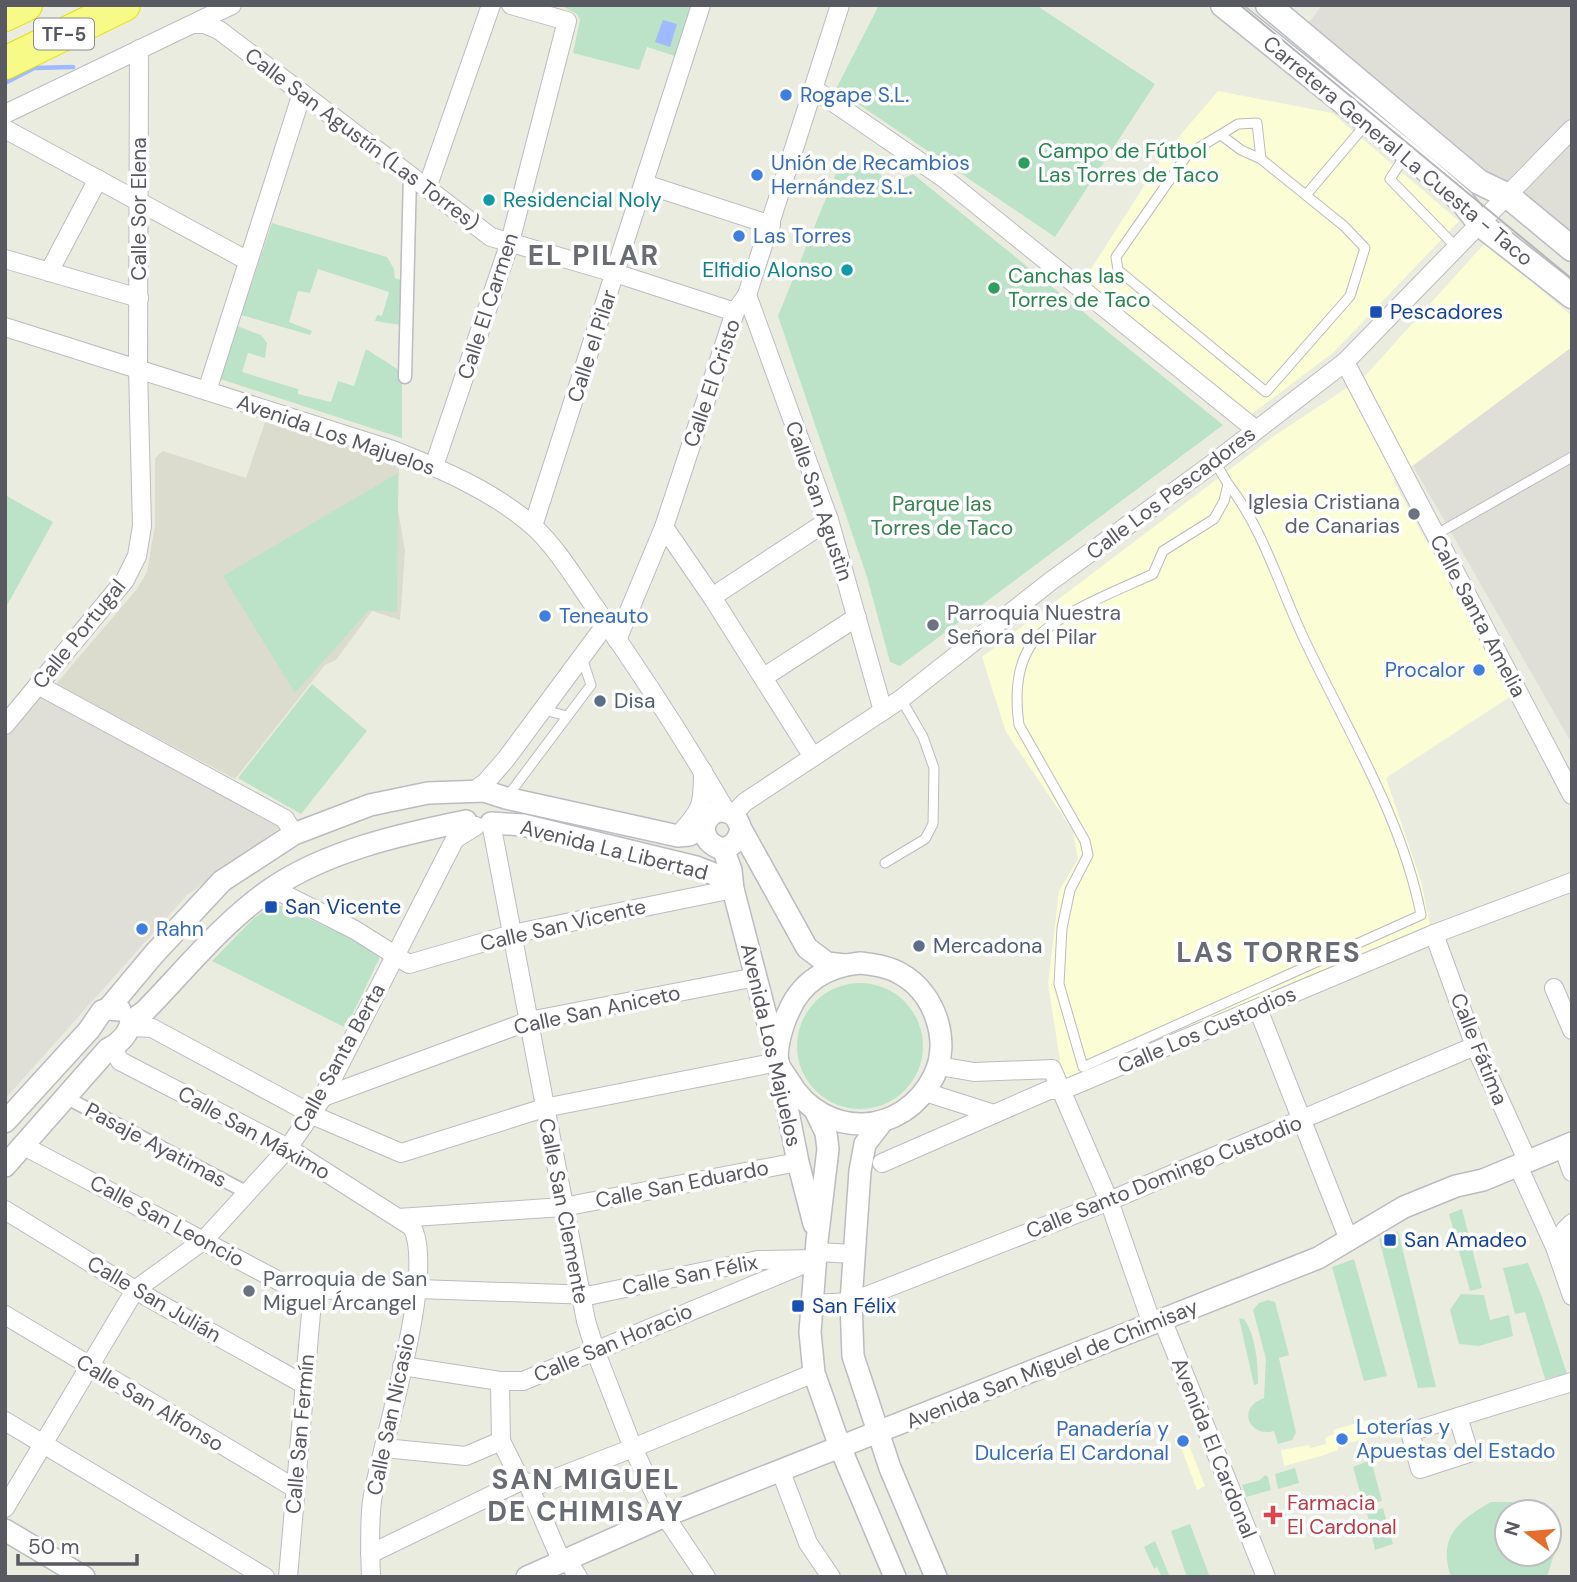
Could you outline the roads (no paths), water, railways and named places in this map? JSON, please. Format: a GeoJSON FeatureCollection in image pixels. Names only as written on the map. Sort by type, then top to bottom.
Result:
{"type":"FeatureCollection","features":[{"type":"Feature","properties":{"kind":"highway","name":"TF-5"},"geometry":{"type":"LineString","coordinates":[[5,15],[26,5]]}},
{"type":"Feature","properties":{"kind":"highway","name":"TF-5"},"geometry":{"type":"LineString","coordinates":[[5,63],[124,5]]}},
{"type":"Feature","properties":{"kind":"main road","name":"Carretera General La Cuesta - Taco"},"geometry":{"type":"LineString","coordinates":[[1223,5],[1407,153],[1463,202],[1480,224],[1572,296]]}},
{"type":"Feature","properties":{"kind":"main road","name":"Carretera General La Cuesta - Taco"},"geometry":{"type":"LineString","coordinates":[[1268,5],[1479,182],[1507,196],[1572,249]]}},
{"type":"Feature","properties":{"kind":"street"},"geometry":{"type":"LineString","coordinates":[[5,114],[232,5]]}},
{"type":"Feature","properties":{"kind":"street"},"geometry":{"type":"LineString","coordinates":[[428,188],[491,5]]}},
{"type":"Feature","properties":{"kind":"street","name":"Calle El Carmen"},"geometry":{"type":"LineString","coordinates":[[434,467],[510,242],[567,21],[511,5]]}},
{"type":"Feature","properties":{"kind":"street","name":"Calle el Pilar"},"geometry":{"type":"LineString","coordinates":[[533,526],[701,5]]}},
{"type":"Feature","properties":{"kind":"street","name":"Calle El Cristo"},"geometry":{"type":"LineString","coordinates":[[617,640],[664,527],[735,312],[747,295],[840,5]]}},
{"type":"Feature","properties":{"kind":"street","name":"Calle San Agustín (Las Torres)"},"geometry":{"type":"LineString","coordinates":[[194,24],[204,24],[219,30],[491,237],[735,312]]}},
{"type":"Feature","properties":{"kind":"street","name":"Calle Sor Elena"},"geometry":{"type":"LineString","coordinates":[[138,369],[139,49]]}},
{"type":"Feature","properties":{"kind":"street"},"geometry":{"type":"LineString","coordinates":[[814,89],[945,179],[1256,430]]}},
{"type":"Feature","properties":{"kind":"street"},"geometry":{"type":"LineString","coordinates":[[207,391],[302,93]]}},
{"type":"Feature","properties":{"kind":"street"},"geometry":{"type":"LineString","coordinates":[[5,129],[247,261]]}},
{"type":"Feature","properties":{"kind":"street","name":"Calle Los Pescadores"},"geometry":{"type":"LineString","coordinates":[[723,819],[901,699],[1051,581],[1215,462],[1345,362],[1572,130]]}},
{"type":"Feature","properties":{"kind":"street"},"geometry":{"type":"LineString","coordinates":[[405,377],[410,175]]}},
{"type":"Feature","properties":{"kind":"street"},"geometry":{"type":"LineString","coordinates":[[49,272],[98,179]]}},
{"type":"Feature","properties":{"kind":"street"},"geometry":{"type":"LineString","coordinates":[[645,184],[771,225]]}},
{"type":"Feature","properties":{"kind":"street"},"geometry":{"type":"LineString","coordinates":[[5,259],[139,298]]}},
{"type":"Feature","properties":{"kind":"street","name":"Calle San Agustìn"},"geometry":{"type":"LineString","coordinates":[[747,295],[829,520],[883,710]]}},
{"type":"Feature","properties":{"kind":"street","name":"Avenida Los Majuelos"},"geometry":{"type":"LineString","coordinates":[[5,327],[393,450],[434,467],[480,491],[533,526],[557,554],[663,705],[703,771],[723,819],[807,948],[827,963],[845,965]]}},
{"type":"Feature","properties":{"kind":"street","name":"Calle Santa Amelia"},"geometry":{"type":"LineString","coordinates":[[1345,362],[1442,531],[1572,794]]}},
{"type":"Feature","properties":{"kind":"street","name":"Calle Portugal"},"geometry":{"type":"LineString","coordinates":[[5,725],[125,580],[136,556],[142,526],[138,369]]}},
{"type":"Feature","properties":{"kind":"street"},"geometry":{"type":"LineString","coordinates":[[712,597],[829,520]]}},
{"type":"Feature","properties":{"kind":"street"},"geometry":{"type":"LineString","coordinates":[[664,527],[764,677],[813,757]]}},
{"type":"Feature","properties":{"kind":"street"},"geometry":{"type":"LineString","coordinates":[[764,677],[857,617]]}},
{"type":"Feature","properties":{"kind":"street"},"geometry":{"type":"LineString","coordinates":[[490,794],[463,802],[462,814],[478,823],[497,813],[498,806],[486,782],[544,710],[606,624]]}},
{"type":"Feature","properties":{"kind":"street"},"geometry":{"type":"LineString","coordinates":[[38,685],[285,820],[293,834]]}},
{"type":"Feature","properties":{"kind":"street"},"geometry":{"type":"LineString","coordinates":[[678,836],[698,813],[703,800],[703,771]]}},
{"type":"Feature","properties":{"kind":"street","name":"Avenida La Libertad"},"geometry":{"type":"LineString","coordinates":[[108,1009],[154,954],[222,881],[293,834],[370,805],[428,793],[490,794],[678,836],[689,835],[723,819]]}},
{"type":"Feature","properties":{"kind":"street"},"geometry":{"type":"LineString","coordinates":[[675,864],[732,846],[739,839],[723,819]]}},
{"type":"Feature","properties":{"kind":"street","name":"Avenida Los Majuelos"},"geometry":{"type":"LineString","coordinates":[[723,819],[704,836],[709,844],[720,849],[731,870],[733,888],[778,1062],[817,1250]]}},
{"type":"Feature","properties":{"kind":"street","name":"Avenida La Libertad"},"geometry":{"type":"LineString","coordinates":[[130,1024],[239,915],[272,888],[320,862],[415,831],[478,823],[523,825],[714,874],[733,888]]}},
{"type":"Feature","properties":{"kind":"street","name":"Calle San Clemente"},"geometry":{"type":"LineString","coordinates":[[478,823],[512,934],[580,1293],[595,1350],[634,1448],[665,1516],[706,1577]]}},
{"type":"Feature","properties":{"kind":"street","name":"Calle Santa Berta"},"geometry":{"type":"LineString","coordinates":[[5,1508],[135,1290],[204,1240],[288,1148],[323,1097],[455,839],[478,823]]}},
{"type":"Feature","properties":{"kind":"street","name":"Calle Los Custodios"},"geometry":{"type":"LineString","coordinates":[[882,1163],[1049,1090],[1063,1090],[1434,934],[1572,882]]}},
{"type":"Feature","properties":{"kind":"street"},"geometry":{"type":"LineString","coordinates":[[272,888],[355,930],[395,956]]}},
{"type":"Feature","properties":{"kind":"street","name":"Calle San Vicente"},"geometry":{"type":"LineString","coordinates":[[395,956],[409,964],[512,934],[733,888]]}},
{"type":"Feature","properties":{"kind":"street","name":"Calle Fátima"},"geometry":{"type":"LineString","coordinates":[[1434,934],[1572,1296]]}},
{"type":"Feature","properties":{"kind":"street"},"geometry":{"type":"LineString","coordinates":[[860,963],[885,967],[902,974],[917,986],[936,1015],[938,1023],[941,1046],[939,1066],[925,1093],[910,1108],[882,1122],[852,1125],[816,1112],[797,1094],[778,1062],[782,1027],[795,997],[811,980],[828,970],[845,965],[860,963]]}},
{"type":"Feature","properties":{"kind":"street","name":"Calle San Aniceto"},"geometry":{"type":"LineString","coordinates":[[323,1097],[529,1021],[756,977]]}},
{"type":"Feature","properties":{"kind":"street"},"geometry":{"type":"LineString","coordinates":[[1554,988],[1572,1030]]}},
{"type":"Feature","properties":{"kind":"street"},"geometry":{"type":"LineString","coordinates":[[5,1122],[89,1030],[95,1017],[108,1009],[122,1011],[130,1024],[152,1028],[311,1114],[401,1153],[544,1108],[778,1062]]}},
{"type":"Feature","properties":{"kind":"street"},"geometry":{"type":"LineString","coordinates":[[1258,1009],[1349,1240]]}},
{"type":"Feature","properties":{"kind":"street"},"geometry":{"type":"LineString","coordinates":[[5,1166],[110,1048],[118,1044],[130,1024]]}},
{"type":"Feature","properties":{"kind":"street"},"geometry":{"type":"LineString","coordinates":[[89,1030],[95,1044],[110,1048]]}},
{"type":"Feature","properties":{"kind":"street","name":"Calle Santo Domingo Custodio"},"geometry":{"type":"LineString","coordinates":[[813,1304],[851,1302],[1109,1201],[1475,1046]]}},
{"type":"Feature","properties":{"kind":"street","name":"Calle San Máximo"},"geometry":{"type":"LineString","coordinates":[[110,1048],[120,1061],[288,1148],[398,1218]]}},
{"type":"Feature","properties":{"kind":"street"},"geometry":{"type":"LineString","coordinates":[[340,1064],[340,1076],[348,1086]]}},
{"type":"Feature","properties":{"kind":"street"},"geometry":{"type":"LineString","coordinates":[[939,1066],[974,1072],[1052,1069],[1063,1090]]}},
{"type":"Feature","properties":{"kind":"street","name":"Avenida El Cardonal"},"geometry":{"type":"LineString","coordinates":[[1063,1090],[1157,1322],[1266,1577]]}},
{"type":"Feature","properties":{"kind":"street"},"geometry":{"type":"LineString","coordinates":[[925,1093],[994,1114]]}},
{"type":"Feature","properties":{"kind":"street","name":"Pasaje Ayatimas"},"geometry":{"type":"LineString","coordinates":[[67,1098],[246,1192]]}},
{"type":"Feature","properties":{"kind":"street","name":"Avenida Los Majuelos"},"geometry":{"type":"LineString","coordinates":[[816,1112],[826,1133],[828,1149],[810,1332],[814,1373],[840,1447],[895,1577]]}},
{"type":"Feature","properties":{"kind":"street"},"geometry":{"type":"LineString","coordinates":[[882,1122],[865,1144],[860,1171],[851,1302],[853,1356],[890,1468],[936,1577]]}},
{"type":"Feature","properties":{"kind":"street"},"geometry":{"type":"LineString","coordinates":[[1567,1145],[1572,1172]]}},
{"type":"Feature","properties":{"kind":"street","name":"Avenida San Miguel de Chimisay"},"geometry":{"type":"LineString","coordinates":[[527,1577],[665,1516],[1318,1258],[1405,1207],[1456,1186],[1483,1180],[1567,1145]]}},
{"type":"Feature","properties":{"kind":"street","name":"Calle San Leoncio"},"geometry":{"type":"LineString","coordinates":[[24,1146],[294,1289],[313,1290]]}},
{"type":"Feature","properties":{"kind":"street","name":"Calle San Eduardo"},"geometry":{"type":"LineString","coordinates":[[398,1218],[564,1207],[798,1162]]}},
{"type":"Feature","properties":{"kind":"street","name":"Calle San Julián"},"geometry":{"type":"LineString","coordinates":[[5,1210],[135,1290],[305,1385]]}},
{"type":"Feature","properties":{"kind":"street","name":"Calle San Nicasio"},"geometry":{"type":"LineString","coordinates":[[371,1577],[372,1503],[418,1289],[418,1238],[412,1227],[398,1218]]}},
{"type":"Feature","properties":{"kind":"street"},"geometry":{"type":"LineString","coordinates":[[1572,1223],[1565,1230],[1572,1255]]}},
{"type":"Feature","properties":{"kind":"street","name":"Calle San Félix"},"geometry":{"type":"LineString","coordinates":[[313,1290],[418,1289],[592,1295],[817,1250],[853,1254]]}},
{"type":"Feature","properties":{"kind":"street","name":"Calle San Horacio"},"geometry":{"type":"LineString","coordinates":[[402,1366],[500,1381],[523,1381],[561,1367],[817,1250]]}},
{"type":"Feature","properties":{"kind":"street","name":"Calle San Fermín"},"geometry":{"type":"LineString","coordinates":[[288,1577],[313,1290]]}},
{"type":"Feature","properties":{"kind":"street","name":"Calle San Alfonso"},"geometry":{"type":"LineString","coordinates":[[5,1315],[296,1489]]}},
{"type":"Feature","properties":{"kind":"street"},"geometry":{"type":"LineString","coordinates":[[370,1554],[525,1483],[538,1485],[814,1373]]}},
{"type":"Feature","properties":{"kind":"street"},"geometry":{"type":"LineString","coordinates":[[500,1381],[501,1441],[563,1559],[578,1577]]}},
{"type":"Feature","properties":{"kind":"street"},"geometry":{"type":"LineString","coordinates":[[1458,1417],[1572,1382]]}},
{"type":"Feature","properties":{"kind":"street"},"geometry":{"type":"LineString","coordinates":[[5,1421],[265,1577]]}},
{"type":"Feature","properties":{"kind":"street"},"geometry":{"type":"LineString","coordinates":[[384,1447],[466,1456],[501,1441]]}},
{"type":"Feature","properties":{"kind":"street"},"geometry":{"type":"LineString","coordinates":[[781,1472],[808,1543],[831,1577]]}},
{"type":"Feature","properties":{"kind":"street"},"geometry":{"type":"LineString","coordinates":[[5,1530],[83,1577]]}},
{"type":"Feature","properties":{"kind":"lane"},"geometry":{"type":"LineString","coordinates":[[1306,195],[1368,122]]}},
{"type":"Feature","properties":{"kind":"lane"},"geometry":{"type":"LineString","coordinates":[[1221,135],[1241,150],[1261,159],[1343,226],[1365,248],[1350,296],[1266,392],[1118,270],[1116,257],[1187,155],[1238,124],[1257,123],[1261,159]]}},
{"type":"Feature","properties":{"kind":"lane"},"geometry":{"type":"LineString","coordinates":[[1407,153],[1390,179],[1457,248]]}},
{"type":"Feature","properties":{"kind":"lane"},"geometry":{"type":"LineString","coordinates":[[1442,531],[1572,457]]}},
{"type":"Feature","properties":{"kind":"lane"},"geometry":{"type":"LineString","coordinates":[[1215,462],[1245,506],[1304,640],[1380,792],[1415,884],[1421,915],[1083,1067],[1059,984],[1062,928],[1070,890],[1088,855],[1085,841],[1019,725],[1016,707],[1018,679],[1025,656],[1034,640],[1059,620],[1153,574],[1163,551],[1214,519],[1224,502],[1228,484]]}},
{"type":"Feature","properties":{"kind":"lane"},"geometry":{"type":"LineString","coordinates":[[490,794],[567,716],[591,685],[581,657]]}},
{"type":"Feature","properties":{"kind":"lane"},"geometry":{"type":"LineString","coordinates":[[885,863],[925,839],[933,824],[934,768],[919,729],[901,699]]}},
{"type":"Feature","properties":{"kind":"lane"},"geometry":{"type":"LineString","coordinates":[[544,710],[567,716]]}},
{"type":"Feature","properties":{"kind":"water"},"geometry":{"type":"Polygon","coordinates":[[[663,20],[677,24],[670,47],[655,42],[663,20]]]}},
{"type":"Feature","properties":{"kind":"waterway"},"geometry":{"type":"LineString","coordinates":[[5,83],[34,68],[73,67]]}},
{"type":"Feature","properties":{"kind":"tram line"},"geometry":{"type":"LineString","coordinates":[[1240,5],[1572,279]]}},
{"type":"Feature","properties":{"kind":"place","name":"Rogape S.L."},"geometry":{"type":"Point","coordinates":[786,95]}},
{"type":"Feature","properties":{"kind":"place","name":"Campo de Fútbol Las Torres de Taco"},"geometry":{"type":"Point","coordinates":[1024,163]}},
{"type":"Feature","properties":{"kind":"place","name":"Unión de Recambios Hernández S.L."},"geometry":{"type":"Point","coordinates":[757,175]}},
{"type":"Feature","properties":{"kind":"place","name":"Residencial Noly"},"geometry":{"type":"Point","coordinates":[489,200]}},
{"type":"Feature","properties":{"kind":"place","name":"Las Torres"},"geometry":{"type":"Point","coordinates":[739,236]}},
{"type":"Feature","properties":{"kind":"place","name":"Elfidio Alonso"},"geometry":{"type":"Point","coordinates":[847,270]}},
{"type":"Feature","properties":{"kind":"place","name":"Canchas las Torres de Taco"},"geometry":{"type":"Point","coordinates":[994,288]}},
{"type":"Feature","properties":{"kind":"place","name":"Pescadores"},"geometry":{"type":"Point","coordinates":[1376,312]}},
{"type":"Feature","properties":{"kind":"place","name":"Iglesia Cristiana de Canarias"},"geometry":{"type":"Point","coordinates":[1414,514]}},
{"type":"Feature","properties":{"kind":"place","name":"Teneauto"},"geometry":{"type":"Point","coordinates":[545,616]}},
{"type":"Feature","properties":{"kind":"place","name":"Parroquia Nuestra Señora del Pilar"},"geometry":{"type":"Point","coordinates":[933,625]}},
{"type":"Feature","properties":{"kind":"place","name":"Procalor"},"geometry":{"type":"Point","coordinates":[1479,670]}},
{"type":"Feature","properties":{"kind":"place","name":"Disa"},"geometry":{"type":"Point","coordinates":[600,701]}},
{"type":"Feature","properties":{"kind":"place","name":"San Vicente"},"geometry":{"type":"Point","coordinates":[271,907]}},
{"type":"Feature","properties":{"kind":"place","name":"Rahn"},"geometry":{"type":"Point","coordinates":[142,929]}},
{"type":"Feature","properties":{"kind":"place","name":"Mercadona"},"geometry":{"type":"Point","coordinates":[919,946]}},
{"type":"Feature","properties":{"kind":"place","name":"San Amadeo"},"geometry":{"type":"Point","coordinates":[1390,1240]}},
{"type":"Feature","properties":{"kind":"place","name":"Parroquia de San Miguel Árcangel"},"geometry":{"type":"Point","coordinates":[249,1291]}},
{"type":"Feature","properties":{"kind":"place","name":"San Félix"},"geometry":{"type":"Point","coordinates":[798,1306]}},
{"type":"Feature","properties":{"kind":"place","name":"Loterías y Apuestas del Estado"},"geometry":{"type":"Point","coordinates":[1342,1439]}},
{"type":"Feature","properties":{"kind":"place","name":"Panadería y Dulcería El Cardonal"},"geometry":{"type":"Point","coordinates":[1183,1441]}},
{"type":"Feature","properties":{"kind":"place","name":"Farmacia El Cardonal"},"geometry":{"type":"Point","coordinates":[1273,1515]}},
{"type":"Feature","properties":{"kind":"district","name":"EL PILAR"},"geometry":{"type":"Point","coordinates":[594,255]}},
{"type":"Feature","properties":{"kind":"district","name":"LAS TORRES"},"geometry":{"type":"Point","coordinates":[1269,952]}},
{"type":"Feature","properties":{"kind":"district","name":"SAN MIGUEL DE CHIMISAY"},"geometry":{"type":"Point","coordinates":[586,1495]}},
{"type":"Feature","properties":{"kind":"park label","name":"Parque las Torres de Taco"},"geometry":{"type":"Point","coordinates":[942,516]}}]}
